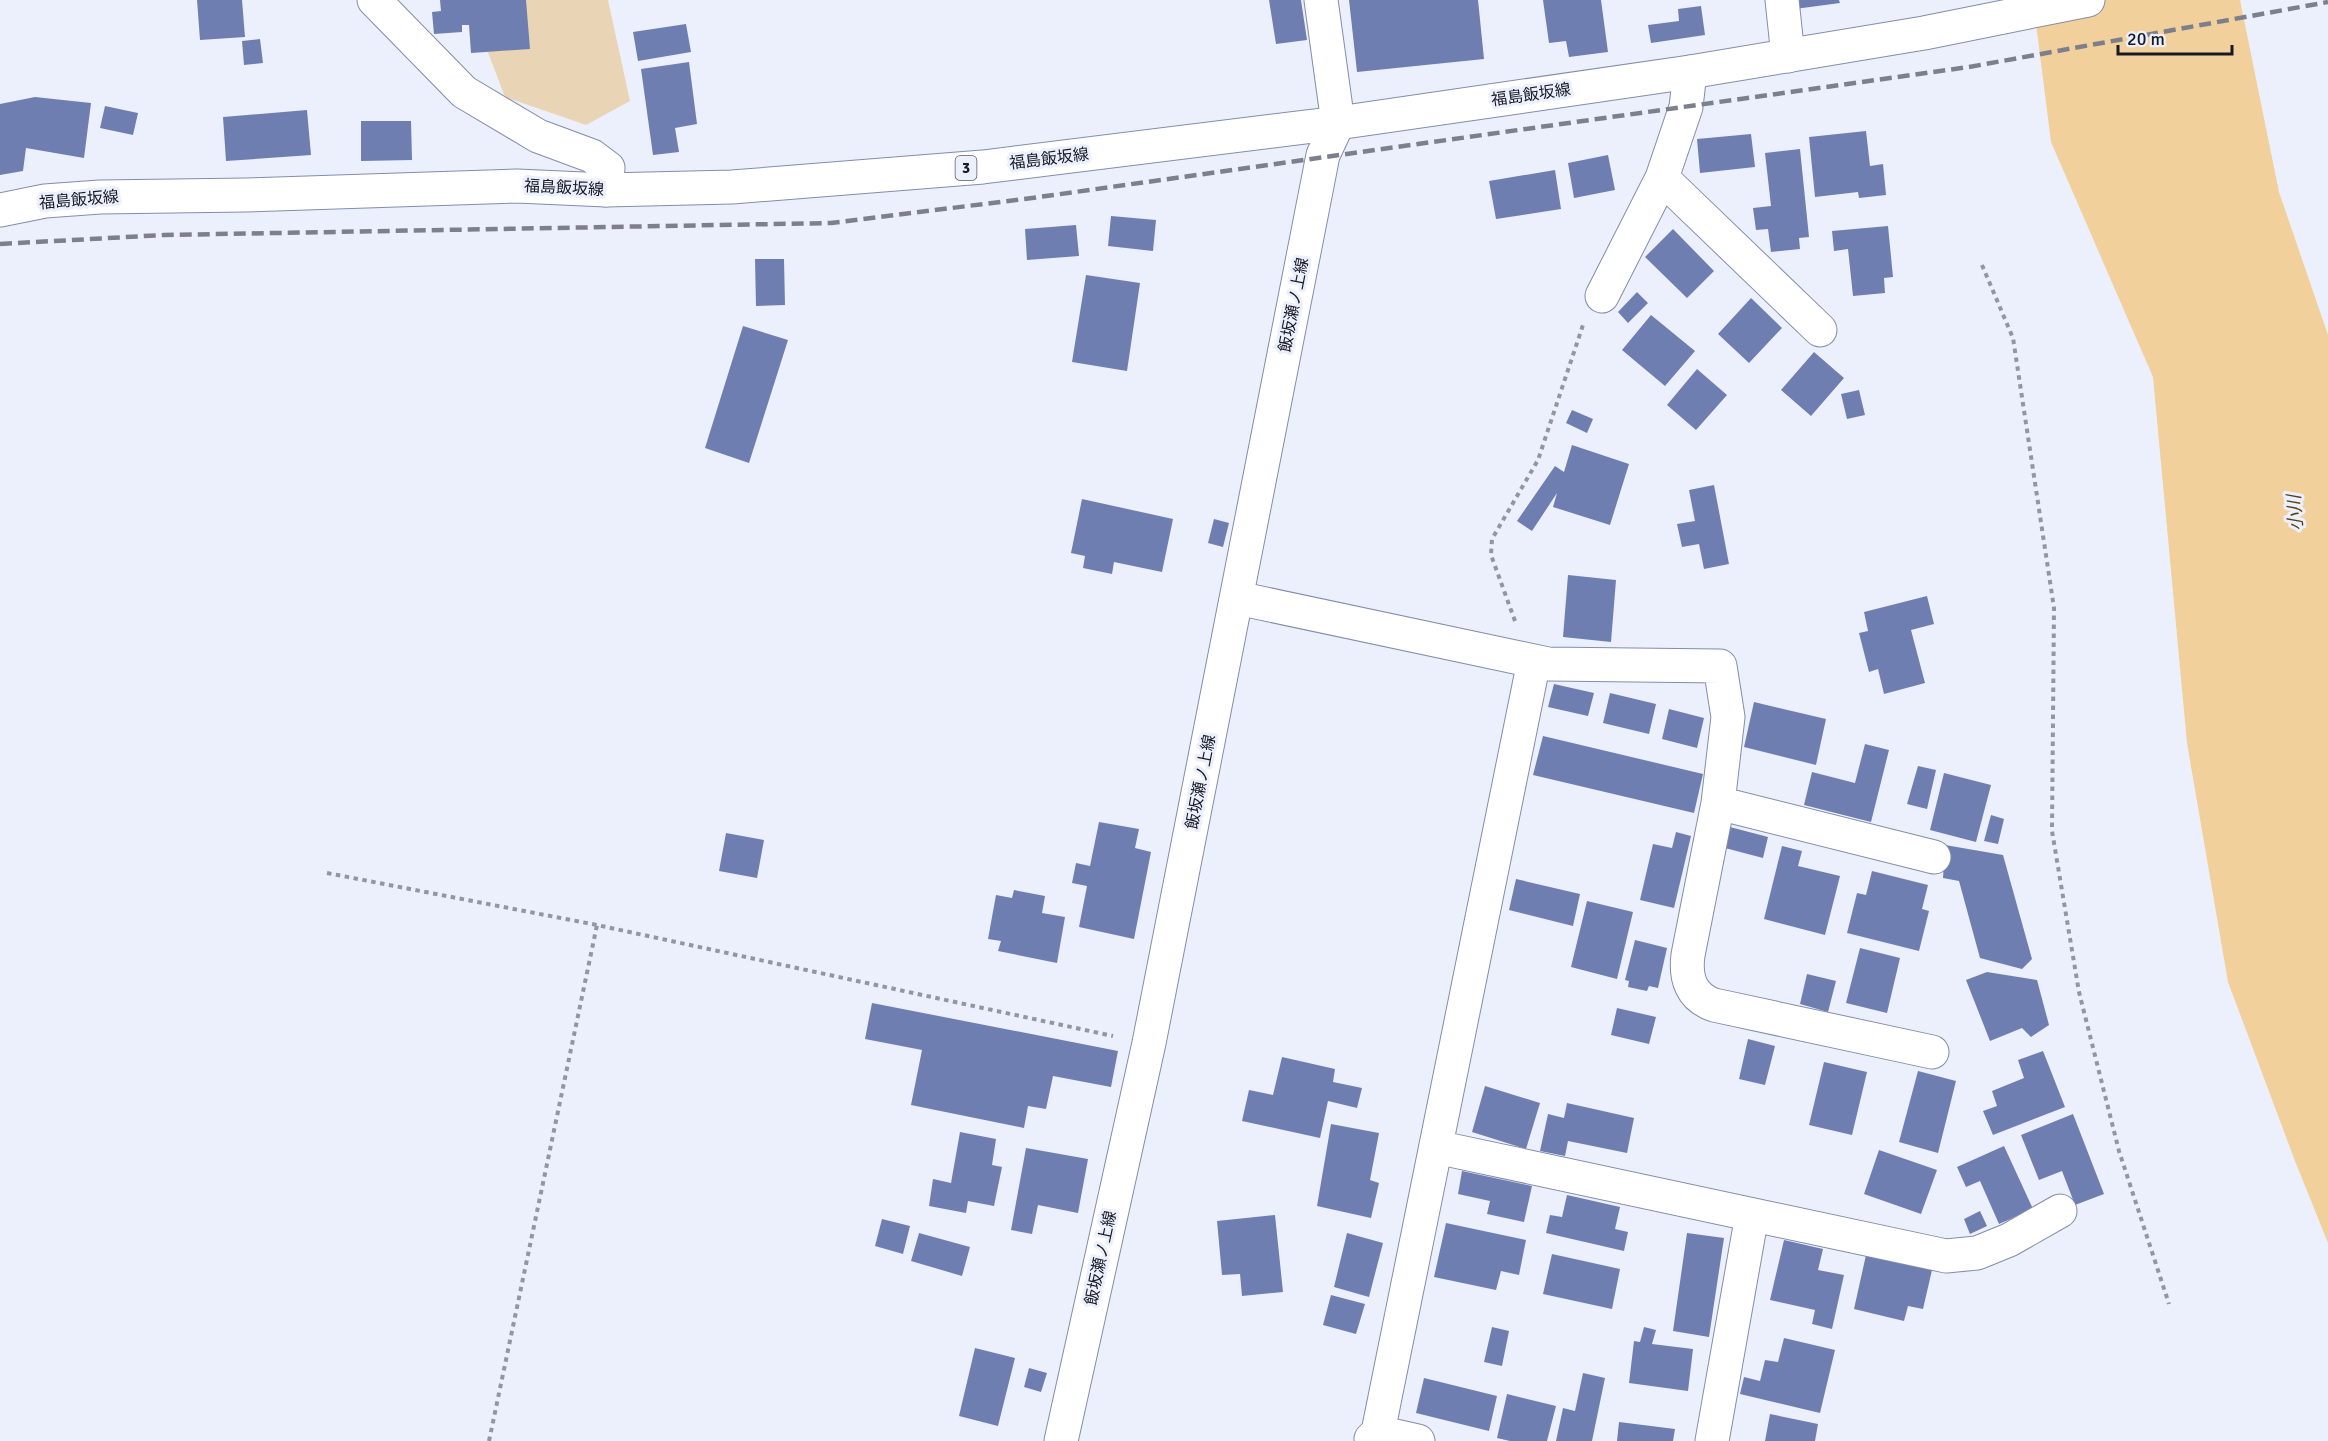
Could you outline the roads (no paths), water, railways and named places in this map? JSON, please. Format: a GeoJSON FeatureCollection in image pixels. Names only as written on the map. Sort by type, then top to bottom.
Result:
{"type":"FeatureCollection","features":[{"type":"Feature","properties":{"kind":"street"},"geometry":{"type":"LineString","coordinates":[[374,0],[464,92],[538,136],[592,156],[608,168],[606,190]]}},
{"type":"Feature","properties":{"kind":"street"},"geometry":{"type":"LineString","coordinates":[[1321,0],[1338,123]]}},
{"type":"Feature","properties":{"kind":"street"},"geometry":{"type":"LineString","coordinates":[[1782,0],[1788,56]]}},
{"type":"Feature","properties":{"kind":"street","name":"福島飯坂線"},"geometry":{"type":"LineString","coordinates":[[0,210],[45,201],[100,197],[517,186],[606,190],[732,187],[983,167],[1338,123],[1690,72],[1924,33],[2088,0]]}},
{"type":"Feature","properties":{"kind":"street"},"geometry":{"type":"LineString","coordinates":[[1602,296],[1662,178],[1686,107],[1690,72]]}},
{"type":"Feature","properties":{"kind":"street","name":"飯坂瀬ノ上線"},"geometry":{"type":"LineString","coordinates":[[1060,1441],[1149,1043],[1323,156],[1338,123]]}},
{"type":"Feature","properties":{"kind":"street"},"geometry":{"type":"LineString","coordinates":[[1662,178],[1820,330]]}},
{"type":"Feature","properties":{"kind":"street"},"geometry":{"type":"LineString","coordinates":[[1237,598],[1548,664],[1720,666],[1728,717],[1718,803],[1688,955],[1686,972],[1692,991],[1704,1002],[1714,1005],[1932,1052]]}},
{"type":"Feature","properties":{"kind":"street"},"geometry":{"type":"LineString","coordinates":[[1418,1441],[1375,1435],[1436,1147],[1529,660]]}},
{"type":"Feature","properties":{"kind":"street"},"geometry":{"type":"LineString","coordinates":[[1718,803],[1934,857]]}},
{"type":"Feature","properties":{"kind":"street"},"geometry":{"type":"LineString","coordinates":[[1436,1147],[1946,1256],[1977,1253],[2009,1240],[2060,1211]]}},
{"type":"Feature","properties":{"kind":"street"},"geometry":{"type":"LineString","coordinates":[[1712,1441],[1752,1215]]}},
{"type":"Feature","properties":{"kind":"water","name":"小川"},"geometry":{"type":"Polygon","coordinates":[[[2033,0],[2240,0],[2279,192],[2328,335],[2328,1243],[2228,982],[2187,743],[2153,377],[2051,142],[2033,0]]]}},
{"type":"Feature","properties":{"kind":"railway"},"geometry":{"type":"LineString","coordinates":[[0,244],[164,235],[831,223],[1032,198],[1969,67],[2328,2]]}}]}
